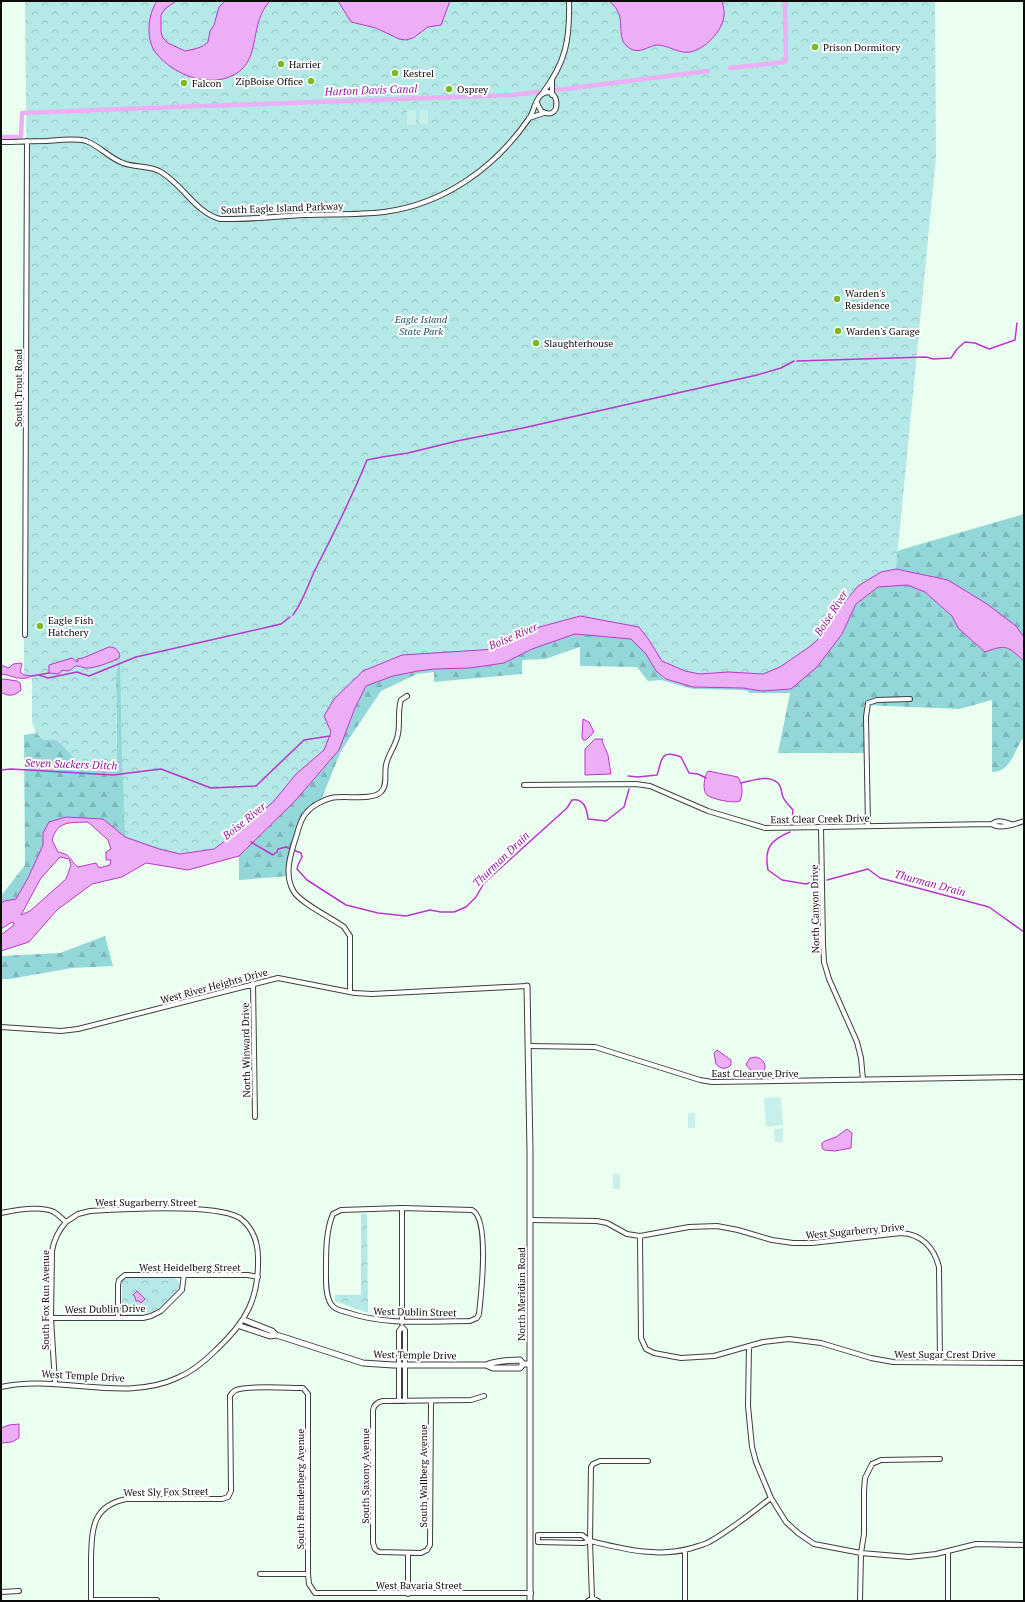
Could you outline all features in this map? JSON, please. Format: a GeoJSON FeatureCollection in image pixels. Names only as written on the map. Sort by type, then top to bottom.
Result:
{"type":"FeatureCollection","features":[{"type":"Feature","properties":{"kind":"street"},"geometry":{"type":"LineString","coordinates":[[544,113],[539,109],[537,103],[562,61],[568,38],[570,1]]}},
{"type":"Feature","properties":{"kind":"street"},"geometry":{"type":"LineString","coordinates":[[529,118],[544,113],[551,113],[556,108],[557,102],[552,95],[552,79]]}},
{"type":"Feature","properties":{"kind":"street"},"geometry":{"type":"LineString","coordinates":[[542,95],[548,93],[552,95]]}},
{"type":"Feature","properties":{"kind":"street","name":"South Eagle Island Parkway"},"geometry":{"type":"LineString","coordinates":[[1,142],[68,140],[86,142],[100,148],[115,160],[157,170],[167,176],[208,213],[220,219],[371,213],[401,209],[433,199],[461,184],[495,159],[516,136],[529,118],[537,103]]}},
{"type":"Feature","properties":{"kind":"street","name":"South Trout Road"},"geometry":{"type":"LineString","coordinates":[[26,635],[27,142]]}},
{"type":"Feature","properties":{"kind":"street"},"geometry":{"type":"LineString","coordinates":[[350,992],[350,936],[344,927],[302,901],[295,894],[291,885],[289,874],[292,848],[301,822],[307,812],[317,804],[330,798],[346,796],[364,797],[376,795],[381,792],[385,781],[386,762],[398,735],[401,700],[406,696]]}},
{"type":"Feature","properties":{"kind":"street"},"geometry":{"type":"LineString","coordinates":[[868,826],[866,717],[868,703],[877,700],[910,699]]}},
{"type":"Feature","properties":{"kind":"street","name":"East Clear Creek Drive"},"geometry":{"type":"LineString","coordinates":[[524,785],[646,785],[664,790],[708,811],[765,828],[992,824],[1002,821],[1010,824],[1024,821]]}},
{"type":"Feature","properties":{"kind":"street","name":"North Canyon Drive"},"geometry":{"type":"LineString","coordinates":[[821,827],[824,962],[829,979],[857,1042],[861,1058],[863,1080]]}},
{"type":"Feature","properties":{"kind":"street","name":"West River Heights Drive"},"geometry":{"type":"LineString","coordinates":[[1,1027],[61,1031],[78,1029],[278,978],[350,992],[372,994],[527,986]]}},
{"type":"Feature","properties":{"kind":"street","name":"North Winward Drive"},"geometry":{"type":"LineString","coordinates":[[254,983],[255,1117]]}},
{"type":"Feature","properties":{"kind":"street","name":"North Meridian Road"},"geometry":{"type":"LineString","coordinates":[[527,986],[530,1220],[530,1601]]}},
{"type":"Feature","properties":{"kind":"street","name":"East Clearvue Drive"},"geometry":{"type":"LineString","coordinates":[[528,1046],[595,1047],[706,1081],[1024,1077]]}},
{"type":"Feature","properties":{"kind":"street"},"geometry":{"type":"LineString","coordinates":[[402,1208],[402,1327],[399,1331],[398,1401],[431,1402],[471,1400],[484,1396]]}},
{"type":"Feature","properties":{"kind":"street","name":"West Dublin Street"},"geometry":{"type":"LineString","coordinates":[[402,1208],[472,1210],[477,1213],[482,1240],[483,1278],[479,1314],[477,1318],[470,1321],[382,1321],[361,1317],[335,1308],[331,1305],[326,1279],[326,1245],[332,1218],[336,1212],[341,1210],[402,1208]]}},
{"type":"Feature","properties":{"kind":"street"},"geometry":{"type":"LineString","coordinates":[[1,1213],[18,1209],[46,1210],[54,1212],[66,1222]]}},
{"type":"Feature","properties":{"kind":"street","name":"West Sugarberry Street"},"geometry":{"type":"LineString","coordinates":[[66,1222],[78,1214],[90,1210],[166,1209],[217,1211],[229,1213],[246,1224],[256,1239],[258,1251],[258,1277]]}},
{"type":"Feature","properties":{"kind":"street","name":"West Sugarberry Drive"},"geometry":{"type":"LineString","coordinates":[[530,1220],[597,1221],[607,1223],[627,1234],[640,1236],[682,1228],[703,1226],[724,1227],[793,1244],[812,1244],[900,1233],[910,1234],[923,1240],[934,1253],[939,1267],[940,1362]]}},
{"type":"Feature","properties":{"kind":"street","name":"South Fox Run Avenue"},"geometry":{"type":"LineString","coordinates":[[55,1383],[51,1318],[53,1247],[58,1231],[66,1222]]}},
{"type":"Feature","properties":{"kind":"street","name":"West Sugar Crest Drive"},"geometry":{"type":"LineString","coordinates":[[640,1236],[640,1338],[646,1349],[654,1353],[681,1358],[714,1356],[776,1340],[802,1339],[821,1342],[885,1361],[1024,1363]]}},
{"type":"Feature","properties":{"kind":"street","name":"West Dublin Drive"},"geometry":{"type":"LineString","coordinates":[[51,1318],[142,1318],[151,1316],[162,1311],[182,1290],[184,1274]]}},
{"type":"Feature","properties":{"kind":"street","name":"West Heidelberg Street"},"geometry":{"type":"LineString","coordinates":[[118,1318],[118,1285],[122,1277],[130,1275],[184,1274],[248,1275],[258,1277]]}},
{"type":"Feature","properties":{"kind":"street"},"geometry":{"type":"LineString","coordinates":[[244,1320],[256,1292],[258,1277]]}},
{"type":"Feature","properties":{"kind":"street","name":"West Temple Drive"},"geometry":{"type":"LineString","coordinates":[[1,1387],[23,1383],[55,1383],[82,1387],[139,1387],[167,1383],[188,1373],[205,1362],[244,1320],[272,1331],[276,1335],[363,1362],[399,1365],[486,1365],[494,1362],[520,1360],[523,1364],[530,1364]]}},
{"type":"Feature","properties":{"kind":"street","name":"West Temple Drive"},"geometry":{"type":"LineString","coordinates":[[240,1326],[270,1336],[276,1335]]}},
{"type":"Feature","properties":{"kind":"street"},"geometry":{"type":"LineString","coordinates":[[402,1327],[405,1330],[405,1401]]}},
{"type":"Feature","properties":{"kind":"street"},"geometry":{"type":"LineString","coordinates":[[749,1346],[748,1406],[752,1447],[756,1462],[771,1498],[786,1522],[798,1533],[814,1544],[861,1553],[909,1557],[948,1551],[976,1544],[1024,1545]]}},
{"type":"Feature","properties":{"kind":"street","name":"South Brandenberg Avenue"},"geometry":{"type":"LineString","coordinates":[[228,1497],[230,1491],[230,1399],[233,1392],[242,1388],[303,1388],[307,1391],[309,1397],[308,1574],[310,1587]]}},
{"type":"Feature","properties":{"kind":"street","name":"South Saxony Avenue"},"geometry":{"type":"LineString","coordinates":[[398,1401],[381,1401],[377,1403],[373,1410],[373,1543],[376,1550],[382,1553],[408,1554]]}},
{"type":"Feature","properties":{"kind":"street","name":"South Wallberg Avenue"},"geometry":{"type":"LineString","coordinates":[[408,1554],[421,1553],[427,1550],[430,1545],[431,1402]]}},
{"type":"Feature","properties":{"kind":"street"},"geometry":{"type":"LineString","coordinates":[[860,1601],[861,1553],[864,1534],[865,1478],[872,1464],[882,1460],[940,1459]]}},
{"type":"Feature","properties":{"kind":"street"},"geometry":{"type":"LineString","coordinates":[[598,1601],[590,1600],[590,1471],[593,1464],[600,1461],[648,1461]]}},
{"type":"Feature","properties":{"kind":"street","name":"West Sly Fox Street"},"geometry":{"type":"LineString","coordinates":[[91,1601],[92,1533],[97,1516],[107,1506],[118,1500],[126,1499],[222,1499],[228,1497]]}},
{"type":"Feature","properties":{"kind":"street"},"geometry":{"type":"LineString","coordinates":[[531,1539],[537,1538],[538,1534],[582,1536],[590,1541],[647,1553],[666,1553],[685,1550],[714,1540],[771,1498]]}},
{"type":"Feature","properties":{"kind":"street"},"geometry":{"type":"LineString","coordinates":[[537,1538],[538,1542],[584,1543],[590,1541]]}},
{"type":"Feature","properties":{"kind":"street"},"geometry":{"type":"LineString","coordinates":[[685,1550],[685,1601]]}},
{"type":"Feature","properties":{"kind":"street"},"geometry":{"type":"LineString","coordinates":[[948,1551],[948,1601]]}},
{"type":"Feature","properties":{"kind":"street"},"geometry":{"type":"LineString","coordinates":[[408,1554],[408,1594]]}},
{"type":"Feature","properties":{"kind":"street"},"geometry":{"type":"LineString","coordinates":[[260,1574],[308,1574]]}},
{"type":"Feature","properties":{"kind":"street","name":"West Bavaria Street"},"geometry":{"type":"LineString","coordinates":[[310,1587],[315,1593],[531,1593]]}},
{"type":"Feature","properties":{"kind":"street"},"geometry":{"type":"LineString","coordinates":[[1,1592],[19,1591]]}},
{"type":"Feature","properties":{"kind":"street"},"geometry":{"type":"LineString","coordinates":[[91,1601],[157,1600]]}},
{"type":"Feature","properties":{"kind":"green space","name":"Eagle Island State Park"},"geometry":{"type":"Polygon","coordinates":[[[25,1],[935,1],[936,157],[896,569],[881,572],[839,609],[826,631],[812,645],[780,667],[763,674],[728,672],[700,674],[685,671],[662,661],[649,640],[580,616],[525,631],[512,637],[496,649],[402,655],[363,671],[324,716],[331,732],[325,750],[296,774],[274,801],[244,827],[214,849],[180,854],[125,837],[120,656],[116,675],[117,759],[101,767],[80,763],[57,740],[44,740],[36,733],[32,722],[32,676],[24,675],[29,390],[29,383],[26,383],[27,204],[25,1]]]}},
{"type":"Feature","properties":{"kind":"green space"},"geometry":{"type":"Polygon","coordinates":[[[354,466],[377,467],[327,570],[375,638],[591,610],[614,616],[688,628],[798,617],[801,612],[860,565],[900,550],[1024,514],[1024,637],[1016,626],[987,604],[948,580],[896,569],[881,572],[858,586],[839,609],[826,631],[812,645],[780,667],[763,674],[728,672],[700,674],[685,671],[662,661],[639,627],[580,616],[525,631],[512,637],[496,649],[402,655],[363,671],[334,699],[324,716],[331,732],[325,750],[296,774],[274,801],[244,827],[214,849],[180,854],[159,849],[125,837],[103,819],[66,817],[49,823],[43,833],[43,845],[28,878],[16,899],[4,901],[1,904],[1,896],[25,865],[24,735],[36,733],[44,740],[57,740],[80,763],[101,767],[117,759],[116,675],[100,676],[93,680],[40,680],[40,671],[59,674],[62,670],[66,671],[75,666],[93,667],[102,665],[118,659],[121,650],[138,644],[130,620],[128,600],[222,587],[291,622],[253,672],[214,683],[181,670],[148,681],[182,758],[251,766],[323,690],[339,669],[305,658],[295,638],[326,621],[299,567],[354,466]]]}},
{"type":"Feature","properties":{"kind":"green space"},"geometry":{"type":"Polygon","coordinates":[[[907,585],[925,592],[952,616],[958,628],[985,652],[1002,647],[1010,649],[1024,661],[1024,737],[1012,759],[999,771],[992,772],[992,700],[959,709],[864,705],[864,753],[778,753],[790,693],[750,693],[743,690],[693,689],[661,680],[648,681],[637,667],[580,666],[580,647],[545,659],[522,660],[522,674],[434,682],[434,672],[417,674],[381,691],[341,751],[321,800],[310,806],[303,815],[293,847],[289,876],[239,880],[239,856],[295,801],[339,750],[355,708],[366,686],[393,676],[418,671],[470,668],[504,663],[532,649],[575,634],[631,639],[646,654],[656,671],[665,679],[693,687],[743,688],[762,691],[817,667],[842,634],[856,604],[878,587],[907,585]]]}},
{"type":"Feature","properties":{"kind":"green space"},"geometry":{"type":"Polygon","coordinates":[[[105,936],[113,966],[72,968],[10,979],[1,979],[1,956],[60,953],[105,936]]]}},
{"type":"Feature","properties":{"kind":"green space"},"geometry":{"type":"Polygon","coordinates":[[[361,1214],[367,1214],[368,1313],[335,1301],[335,1295],[361,1295],[361,1214]]]}},
{"type":"Feature","properties":{"kind":"green space"},"geometry":{"type":"Polygon","coordinates":[[[127,1278],[174,1278],[178,1280],[180,1286],[165,1303],[154,1311],[140,1315],[127,1315],[122,1310],[122,1281],[127,1278]]]}},
{"type":"Feature","properties":{"kind":"shaded area"},"geometry":{"type":"Polygon","coordinates":[[[157,1],[176,1],[165,9],[161,15],[161,32],[163,38],[168,43],[185,51],[203,46],[208,42],[210,31],[214,25],[219,7],[225,1],[270,1],[259,19],[249,59],[244,67],[237,73],[227,78],[204,80],[193,78],[172,68],[156,53],[150,41],[149,27],[154,6],[157,1]]]}},
{"type":"Feature","properties":{"kind":"shaded area"},"geometry":{"type":"Polygon","coordinates":[[[338,1],[450,1],[441,25],[428,27],[413,38],[406,40],[399,39],[376,28],[351,22],[338,1]]]}},
{"type":"Feature","properties":{"kind":"shaded area"},"geometry":{"type":"Polygon","coordinates":[[[609,1],[722,1],[724,8],[723,22],[712,39],[707,44],[696,50],[681,52],[666,46],[657,45],[638,51],[626,46],[623,41],[619,15],[616,8],[609,1]]]}},
{"type":"Feature","properties":{"kind":"shaded area"},"geometry":{"type":"Polygon","coordinates":[[[407,110],[416,110],[416,125],[407,125],[407,110]]]}},
{"type":"Feature","properties":{"kind":"shaded area"},"geometry":{"type":"Polygon","coordinates":[[[420,110],[428,110],[428,124],[419,124],[420,110]]]}},
{"type":"Feature","properties":{"kind":"shaded area"},"geometry":{"type":"Polygon","coordinates":[[[896,569],[948,580],[987,604],[1016,626],[1024,637],[1024,661],[1010,649],[1003,647],[985,652],[958,628],[952,616],[925,592],[907,585],[878,587],[856,604],[842,634],[817,667],[791,689],[762,691],[743,688],[693,687],[666,679],[656,671],[646,654],[631,639],[575,634],[532,649],[504,663],[470,668],[434,669],[393,676],[366,686],[355,708],[339,750],[295,801],[239,856],[188,870],[146,863],[122,877],[92,884],[57,910],[29,942],[1,951],[1,935],[14,925],[14,923],[12,922],[1,929],[1,904],[4,901],[16,899],[28,878],[43,845],[43,833],[49,822],[66,817],[103,819],[125,837],[159,849],[180,854],[214,849],[244,827],[274,801],[296,774],[324,750],[331,732],[324,716],[334,699],[363,671],[402,655],[496,649],[512,637],[525,631],[580,616],[639,627],[662,661],[685,671],[700,674],[728,672],[763,674],[780,667],[812,645],[826,631],[839,609],[858,586],[881,572],[896,569]],[[88,822],[70,823],[61,826],[58,829],[52,840],[58,852],[66,854],[78,867],[96,863],[99,868],[110,865],[111,860],[106,860],[106,852],[111,849],[108,840],[88,822]],[[60,857],[41,878],[21,915],[30,911],[66,879],[71,865],[69,859],[60,857]]]}},
{"type":"Feature","properties":{"kind":"shaded area"},"geometry":{"type":"Polygon","coordinates":[[[109,647],[115,648],[120,656],[118,659],[93,667],[85,668],[75,666],[66,671],[62,670],[59,674],[49,673],[49,665],[72,658],[77,662],[77,659],[109,647]]]}},
{"type":"Feature","properties":{"kind":"shaded area"},"geometry":{"type":"Polygon","coordinates":[[[21,663],[20,672],[24,675],[32,676],[28,678],[20,678],[1,674],[1,665],[9,668],[13,664],[21,663]]]}},
{"type":"Feature","properties":{"kind":"shaded area"},"geometry":{"type":"Polygon","coordinates":[[[1,680],[17,681],[20,683],[21,690],[16,694],[11,695],[6,695],[1,692],[1,680]]]}},
{"type":"Feature","properties":{"kind":"shaded area"},"geometry":{"type":"Polygon","coordinates":[[[583,719],[589,722],[594,732],[586,740],[583,740],[582,737],[583,719]]]}},
{"type":"Feature","properties":{"kind":"shaded area"},"geometry":{"type":"Polygon","coordinates":[[[595,739],[603,739],[602,741],[608,755],[611,774],[585,775],[585,749],[595,739]]]}},
{"type":"Feature","properties":{"kind":"shaded area"},"geometry":{"type":"Polygon","coordinates":[[[708,771],[738,777],[742,789],[740,801],[723,801],[709,797],[704,790],[705,776],[708,771]]]}},
{"type":"Feature","properties":{"kind":"shaded area"},"geometry":{"type":"Polygon","coordinates":[[[717,1050],[731,1060],[731,1065],[729,1067],[723,1068],[716,1064],[714,1053],[717,1050]]]}},
{"type":"Feature","properties":{"kind":"shaded area"},"geometry":{"type":"Polygon","coordinates":[[[756,1057],[764,1062],[764,1071],[756,1072],[747,1066],[746,1064],[750,1058],[756,1057]]]}},
{"type":"Feature","properties":{"kind":"shaded area"},"geometry":{"type":"Polygon","coordinates":[[[781,1097],[783,1125],[766,1127],[764,1098],[781,1097]]]}},
{"type":"Feature","properties":{"kind":"shaded area"},"geometry":{"type":"Polygon","coordinates":[[[688,1113],[695,1113],[695,1128],[688,1128],[688,1113]]]}},
{"type":"Feature","properties":{"kind":"shaded area"},"geometry":{"type":"Polygon","coordinates":[[[783,1128],[783,1142],[775,1142],[774,1129],[783,1128]]]}},
{"type":"Feature","properties":{"kind":"shaded area"},"geometry":{"type":"Polygon","coordinates":[[[847,1129],[852,1133],[851,1148],[835,1151],[824,1150],[822,1148],[822,1143],[836,1137],[847,1129]]]}},
{"type":"Feature","properties":{"kind":"shaded area"},"geometry":{"type":"Polygon","coordinates":[[[613,1174],[620,1174],[620,1189],[613,1189],[613,1174]]]}},
{"type":"Feature","properties":{"kind":"shaded area"},"geometry":{"type":"Polygon","coordinates":[[[137,1291],[145,1299],[141,1303],[136,1301],[133,1295],[137,1291]]]}},
{"type":"Feature","properties":{"kind":"shaded area"},"geometry":{"type":"Polygon","coordinates":[[[19,1424],[19,1438],[12,1442],[1,1443],[1,1428],[19,1424]]]}},
{"type":"Feature","properties":{"kind":"waterway","name":"Harton Davis Canal"},"geometry":{"type":"LineString","coordinates":[[730,68],[784,62],[786,60],[785,1]]}},
{"type":"Feature","properties":{"kind":"waterway","name":"Harton Davis Canal"},"geometry":{"type":"LineString","coordinates":[[557,90],[708,71]]}},
{"type":"Feature","properties":{"kind":"waterway","name":"Harton Davis Canal"},"geometry":{"type":"LineString","coordinates":[[204,106],[512,95],[538,92]]}},
{"type":"Feature","properties":{"kind":"waterway","name":"Harton Davis Canal"},"geometry":{"type":"LineString","coordinates":[[1,137],[21,137],[22,113],[200,106]]}},
{"type":"Feature","properties":{"kind":"waterway"},"geometry":{"type":"LineString","coordinates":[[797,361],[926,357],[933,359],[951,358],[957,349],[965,342],[975,343],[989,349],[1015,340],[1017,323]]}},
{"type":"Feature","properties":{"kind":"waterway"},"geometry":{"type":"LineString","coordinates":[[293,615],[303,598],[367,460],[408,453],[457,441],[523,428],[757,375],[781,368],[794,361]]}},
{"type":"Feature","properties":{"kind":"waterway"},"geometry":{"type":"LineString","coordinates":[[39,675],[48,678],[77,672],[89,676],[136,657],[281,624],[290,617]]}},
{"type":"Feature","properties":{"kind":"waterway"},"geometry":{"type":"LineString","coordinates":[[32,676],[49,673]]}},
{"type":"Feature","properties":{"kind":"waterway","name":"Seven Suckers Ditch"},"geometry":{"type":"LineString","coordinates":[[1,770],[11,769],[113,775],[161,769],[211,788],[256,786],[304,740],[330,736]]}},
{"type":"Feature","properties":{"kind":"waterway","name":"Thurman Drain"},"geometry":{"type":"LineString","coordinates":[[628,776],[638,777],[657,775],[661,761],[665,755],[669,754],[681,757],[689,773],[698,774],[706,778]]}},
{"type":"Feature","properties":{"kind":"waterway","name":"Thurman Drain"},"geometry":{"type":"LineString","coordinates":[[741,783],[765,779],[774,780],[778,783],[784,799],[793,810],[792,822]]}},
{"type":"Feature","properties":{"kind":"waterway","name":"Thurman Drain"},"geometry":{"type":"LineString","coordinates":[[251,842],[273,855],[278,849],[286,847],[301,853],[302,857],[297,869],[307,880],[346,905],[378,913],[406,916],[430,910],[454,912],[466,907],[476,897],[484,883],[567,808],[572,800],[582,802],[586,808],[588,819],[606,821],[624,807],[629,789]]}},
{"type":"Feature","properties":{"kind":"waterway","name":"Thurman Drain"},"geometry":{"type":"LineString","coordinates":[[790,832],[778,838],[770,846],[767,856],[768,870],[782,880],[806,884],[815,881]]}},
{"type":"Feature","properties":{"kind":"waterway","name":"Thurman Drain"},"geometry":{"type":"LineString","coordinates":[[827,880],[868,869],[880,878],[989,907],[1024,932]]}},
{"type":"Feature","properties":{"kind":"place","name":"Prison Dormitory"},"geometry":{"type":"Point","coordinates":[815,47]}},
{"type":"Feature","properties":{"kind":"place","name":"Harrier"},"geometry":{"type":"Point","coordinates":[281,64]}},
{"type":"Feature","properties":{"kind":"place","name":"Kestrel"},"geometry":{"type":"Point","coordinates":[395,73]}},
{"type":"Feature","properties":{"kind":"place","name":"ZipBoise Office"},"geometry":{"type":"Point","coordinates":[311,81]}},
{"type":"Feature","properties":{"kind":"place","name":"Falcon"},"geometry":{"type":"Point","coordinates":[184,83]}},
{"type":"Feature","properties":{"kind":"place","name":"Osprey"},"geometry":{"type":"Point","coordinates":[449,89]}},
{"type":"Feature","properties":{"kind":"place","name":"Warden's Residence"},"geometry":{"type":"Point","coordinates":[837,299]}},
{"type":"Feature","properties":{"kind":"place","name":"Warden's Garage"},"geometry":{"type":"Point","coordinates":[838,331]}},
{"type":"Feature","properties":{"kind":"place","name":"Slaughterhouse"},"geometry":{"type":"Point","coordinates":[536,343]}},
{"type":"Feature","properties":{"kind":"place","name":"Eagle Fish Hatchery"},"geometry":{"type":"Point","coordinates":[40,626]}},
{"type":"Feature","properties":{"kind":"water label","name":"Boise River"},"geometry":{"type":"Point","coordinates":[831,613]}},
{"type":"Feature","properties":{"kind":"water label","name":"Boise River"},"geometry":{"type":"Point","coordinates":[513,636]}},
{"type":"Feature","properties":{"kind":"water label","name":"Boise River"},"geometry":{"type":"Point","coordinates":[244,821]}}]}
